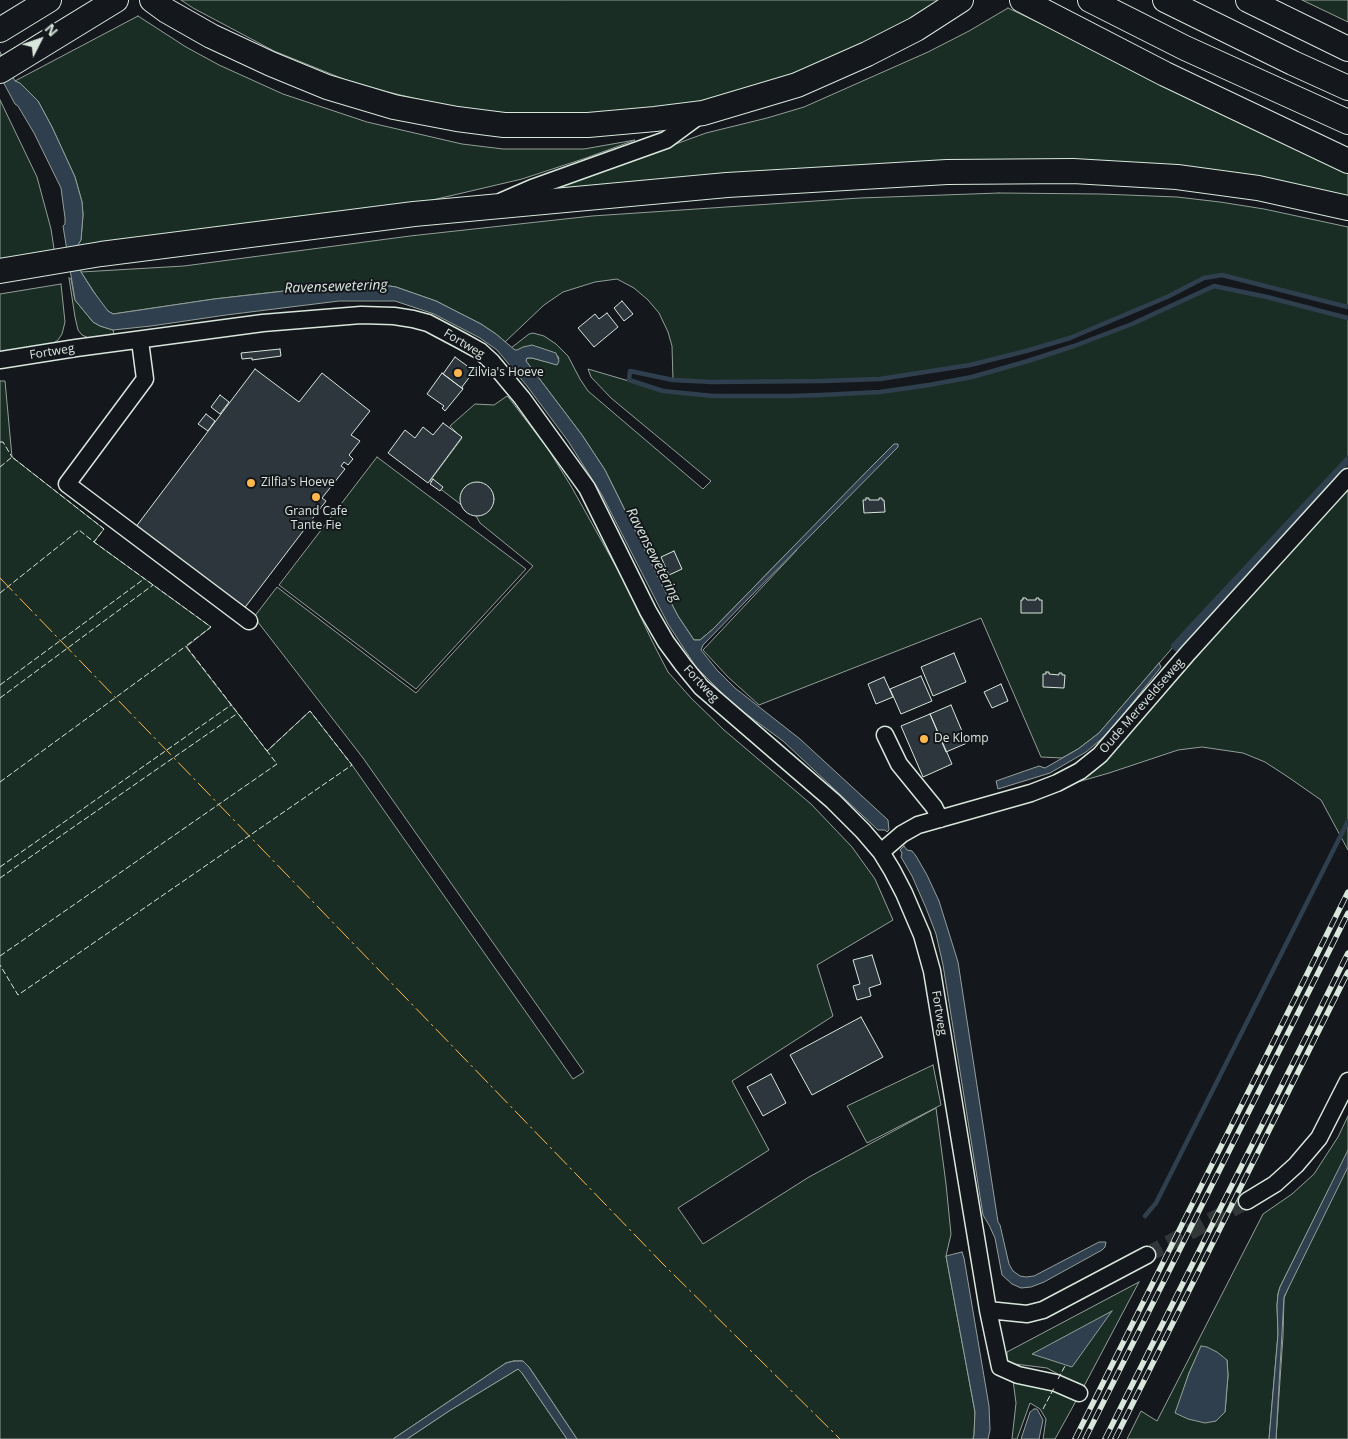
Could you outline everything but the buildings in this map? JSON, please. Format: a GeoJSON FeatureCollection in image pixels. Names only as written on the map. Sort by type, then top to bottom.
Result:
{"type":"FeatureCollection","features":[{"type":"Feature","properties":{"kind":"highway"},"geometry":{"type":"LineString","coordinates":[[0,30],[49,0]]}},
{"type":"Feature","properties":{"kind":"highway"},"geometry":{"type":"LineString","coordinates":[[5,68],[116,0]]}},
{"type":"Feature","properties":{"kind":"highway"},"geometry":{"type":"LineString","coordinates":[[159,5],[219,40],[271,64],[327,87],[394,107],[457,119],[504,125],[588,125],[655,119],[703,112],[797,85],[868,54],[916,28],[961,0]]}},
{"type":"Feature","properties":{"kind":"highway"},"geometry":{"type":"LineString","coordinates":[[1022,0],[1174,78],[1348,162]]}},
{"type":"Feature","properties":{"kind":"highway"},"geometry":{"type":"LineString","coordinates":[[1090,0],[1185,48],[1348,122]]}},
{"type":"Feature","properties":{"kind":"highway"},"geometry":{"type":"LineString","coordinates":[[1165,0],[1348,88]]}},
{"type":"Feature","properties":{"kind":"highway"},"geometry":{"type":"LineString","coordinates":[[1248,0],[1348,49]]}},
{"type":"Feature","properties":{"kind":"highway"},"geometry":{"type":"LineString","coordinates":[[0,271],[101,254],[414,214],[727,185],[947,172],[1073,171],[1177,177],[1258,188],[1348,208]]}},
{"type":"Feature","properties":{"kind":"street"},"geometry":{"type":"LineString","coordinates":[[486,208],[532,188],[666,140],[703,112]]}},
{"type":"Feature","properties":{"kind":"street","name":"Fortweg"},"geometry":{"type":"LineString","coordinates":[[0,360],[263,323],[361,316],[394,316],[428,323],[462,340],[480,351],[492,362],[522,398],[587,488],[648,611],[666,642],[701,687],[832,801],[863,831],[881,852],[904,893],[922,935],[932,971],[988,1310],[1000,1368],[1018,1375],[1056,1383],[1079,1394]]}},
{"type":"Feature","properties":{"kind":"street"},"geometry":{"type":"LineString","coordinates":[[140,340],[145,379],[67,484],[249,621]]}},
{"type":"Feature","properties":{"kind":"street","name":"Oude Mereveldseweg"},"geometry":{"type":"LineString","coordinates":[[881,852],[902,834],[918,826],[1031,793],[1057,783],[1080,771],[1100,755],[1188,653],[1348,477]]}},
{"type":"Feature","properties":{"kind":"street"},"geometry":{"type":"LineString","coordinates":[[885,735],[899,764],[934,807],[940,819]]}},
{"type":"Feature","properties":{"kind":"street"},"geometry":{"type":"LineString","coordinates":[[1247,1201],[1275,1184],[1296,1165],[1319,1138],[1348,1081]]}},
{"type":"Feature","properties":{"kind":"street"},"geometry":{"type":"LineString","coordinates":[[988,1310],[1027,1314],[1043,1310],[1147,1255]]}},
{"type":"Feature","properties":{"kind":"green space"},"geometry":{"type":"Polygon","coordinates":[[[181,0],[945,0],[901,26],[768,86],[691,103],[606,115],[518,116],[447,106],[346,80],[274,51],[181,0]]]}},
{"type":"Feature","properties":{"kind":"green space"},"geometry":{"type":"Polygon","coordinates":[[[1302,0],[1348,0],[1348,22],[1302,0]]]}},
{"type":"Feature","properties":{"kind":"green space"},"geometry":{"type":"Polygon","coordinates":[[[1008,8],[1348,172],[1348,197],[1216,171],[520,197],[706,133],[804,107],[928,52],[1008,8]]]}},
{"type":"Feature","properties":{"kind":"green space"},"geometry":{"type":"Polygon","coordinates":[[[138,16],[186,47],[219,65],[283,94],[367,122],[462,144],[503,149],[584,149],[635,140],[522,179],[377,213],[78,252],[83,215],[82,202],[75,177],[38,101],[15,81],[138,16]]]}},
{"type":"Feature","properties":{"kind":"green space"},"geometry":{"type":"Polygon","coordinates":[[[0,100],[37,177],[51,229],[56,262],[0,269],[0,100]]]}},
{"type":"Feature","properties":{"kind":"green space"},"geometry":{"type":"Polygon","coordinates":[[[999,193],[1177,197],[1264,209],[1348,227],[1348,307],[1222,275],[1204,278],[1167,297],[1070,338],[970,365],[880,379],[712,382],[673,380],[672,346],[659,313],[634,288],[617,279],[595,282],[563,292],[544,305],[505,342],[481,324],[436,301],[396,287],[383,285],[302,289],[214,299],[113,314],[103,306],[81,272],[184,266],[410,236],[592,216],[860,198],[999,193]]]}},
{"type":"Feature","properties":{"kind":"green space"},"geometry":{"type":"Polygon","coordinates":[[[69,278],[71,279],[75,300],[93,322],[113,330],[115,338],[91,339],[82,335],[78,330],[69,278]]]}},
{"type":"Feature","properties":{"kind":"green space"},"geometry":{"type":"Polygon","coordinates":[[[61,284],[65,322],[62,334],[58,340],[51,345],[0,353],[0,294],[61,284]]]}},
{"type":"Feature","properties":{"kind":"green space"},"geometry":{"type":"Polygon","coordinates":[[[1214,286],[1267,297],[1348,318],[1348,458],[1192,625],[1099,733],[1078,749],[1062,758],[1041,757],[981,618],[759,705],[728,677],[703,650],[797,550],[793,547],[713,629],[700,640],[694,640],[678,616],[605,470],[582,435],[526,361],[527,358],[532,358],[555,364],[559,359],[558,356],[516,351],[511,348],[533,333],[544,336],[556,344],[568,356],[588,391],[703,489],[711,481],[611,398],[591,377],[588,369],[663,391],[713,396],[791,396],[880,392],[972,377],[1028,361],[1132,324],[1214,286]]]}},
{"type":"Feature","properties":{"kind":"green space"},"geometry":{"type":"Polygon","coordinates":[[[0,381],[5,381],[12,457],[104,529],[94,542],[211,627],[186,647],[267,751],[310,711],[352,765],[573,1079],[584,1072],[363,758],[254,617],[277,587],[416,693],[533,566],[480,523],[476,516],[430,481],[462,438],[450,426],[475,404],[494,405],[507,396],[509,398],[548,449],[571,486],[624,581],[668,672],[691,698],[724,730],[811,804],[852,847],[875,879],[893,920],[817,965],[833,1016],[732,1081],[769,1150],[678,1208],[703,1244],[809,1177],[936,1108],[951,1234],[946,1256],[975,1412],[973,1439],[577,1439],[529,1367],[523,1361],[514,1361],[506,1363],[393,1439],[0,1439],[0,381]]]}},
{"type":"Feature","properties":{"kind":"green space"},"geometry":{"type":"Polygon","coordinates":[[[377,457],[526,569],[416,689],[279,585],[377,457]]]}},
{"type":"Feature","properties":{"kind":"green space"},"geometry":{"type":"Polygon","coordinates":[[[1348,487],[1348,850],[1321,800],[1265,762],[1243,753],[1202,747],[1178,750],[1043,792],[1138,724],[1348,487]]]}},
{"type":"Feature","properties":{"kind":"green space"},"geometry":{"type":"Polygon","coordinates":[[[933,1065],[941,1105],[867,1143],[847,1106],[933,1065]]]}},
{"type":"Feature","properties":{"kind":"green space"},"geometry":{"type":"Polygon","coordinates":[[[1348,1116],[1348,1439],[1276,1439],[1284,1298],[1329,1189],[1278,1294],[1278,1334],[1269,1439],[1127,1439],[1141,1411],[1157,1421],[1263,1214],[1292,1194],[1314,1174],[1338,1137],[1348,1116]],[[1195,1360],[1176,1413],[1216,1421],[1225,1412],[1228,1376],[1227,1360],[1195,1360]]]}},
{"type":"Feature","properties":{"kind":"green space"},"geometry":{"type":"Polygon","coordinates":[[[1139,1282],[1083,1388],[1047,1368],[1007,1363],[1007,1352],[1139,1282]]]}},
{"type":"Feature","properties":{"kind":"green space"},"geometry":{"type":"Polygon","coordinates":[[[518,1369],[567,1439],[407,1439],[449,1411],[518,1369]]]}},
{"type":"Feature","properties":{"kind":"green space"},"geometry":{"type":"Polygon","coordinates":[[[1013,1380],[1052,1389],[1076,1401],[1055,1439],[1043,1439],[1046,1419],[1040,1409],[1030,1403],[1017,1439],[1012,1439],[1016,1403],[1013,1380]]]}},
{"type":"Feature","properties":{"kind":"water","name":"Ravensewetering"},"geometry":{"type":"Polygon","coordinates":[[[0,52],[15,81],[20,83],[38,101],[75,177],[82,202],[83,215],[81,240],[78,245],[81,272],[108,311],[113,314],[214,299],[302,289],[383,285],[396,287],[436,301],[481,324],[515,350],[532,345],[556,353],[559,361],[557,365],[532,358],[527,358],[526,361],[582,435],[605,470],[678,616],[694,640],[700,640],[713,629],[894,444],[898,444],[898,447],[703,645],[701,650],[735,688],[800,739],[888,820],[889,830],[887,832],[885,830],[878,830],[783,741],[734,705],[696,667],[668,624],[602,495],[568,441],[527,386],[497,350],[480,338],[434,314],[395,301],[339,301],[113,330],[93,322],[75,300],[63,226],[65,218],[61,188],[34,133],[0,76],[0,52]]]}},
{"type":"Feature","properties":{"kind":"water"},"geometry":{"type":"Polygon","coordinates":[[[1159,663],[1161,667],[1115,725],[1086,752],[1050,773],[998,789],[996,781],[1039,766],[1045,768],[1078,749],[1099,733],[1159,663]]]}},
{"type":"Feature","properties":{"kind":"water"},"geometry":{"type":"Polygon","coordinates":[[[904,846],[916,856],[927,875],[939,901],[958,962],[998,1222],[1009,1264],[1013,1271],[1020,1276],[1034,1276],[1099,1242],[1106,1242],[1102,1250],[1044,1282],[1031,1287],[1021,1288],[1012,1284],[1002,1275],[995,1238],[983,1215],[943,965],[936,934],[926,908],[912,876],[901,857],[902,853],[900,850],[904,846]]]}},
{"type":"Feature","properties":{"kind":"water"},"geometry":{"type":"Polygon","coordinates":[[[1348,1150],[1348,1167],[1284,1297],[1276,1439],[1269,1439],[1278,1334],[1278,1294],[1348,1150]]]}},
{"type":"Feature","properties":{"kind":"water"},"geometry":{"type":"Polygon","coordinates":[[[962,1252],[989,1406],[990,1430],[988,1439],[973,1439],[975,1412],[946,1256],[962,1252]]]}},
{"type":"Feature","properties":{"kind":"water"},"geometry":{"type":"Polygon","coordinates":[[[1112,1311],[1072,1367],[1032,1354],[1112,1311]]]}},
{"type":"Feature","properties":{"kind":"water"},"geometry":{"type":"Polygon","coordinates":[[[1201,1346],[1217,1352],[1227,1360],[1228,1375],[1225,1412],[1216,1421],[1205,1423],[1188,1419],[1175,1413],[1201,1346]]]}},
{"type":"Feature","properties":{"kind":"water"},"geometry":{"type":"Polygon","coordinates":[[[523,1361],[529,1367],[577,1439],[567,1439],[518,1369],[407,1439],[393,1439],[506,1363],[523,1361]]]}},
{"type":"Feature","properties":{"kind":"water"},"geometry":{"type":"Polygon","coordinates":[[[1037,1409],[1043,1420],[1039,1439],[1021,1439],[1030,1412],[1037,1409]]]}},
{"type":"Feature","properties":{"kind":"waterway"},"geometry":{"type":"LineString","coordinates":[[1348,307],[1222,275],[1204,278],[1167,297],[1070,338],[970,365],[880,379],[712,382],[673,380],[630,371],[629,380],[663,391],[713,396],[791,396],[880,392],[929,385],[972,377],[1074,346],[1132,324],[1214,286],[1267,297],[1348,318]]}},
{"type":"Feature","properties":{"kind":"waterway"},"geometry":{"type":"LineString","coordinates":[[1348,458],[1173,646],[1176,649],[1348,462]]}},
{"type":"Feature","properties":{"kind":"waterway"},"geometry":{"type":"LineString","coordinates":[[1145,1216],[1156,1203],[1348,821]]}},
{"type":"Feature","properties":{"kind":"tunnel"},"geometry":{"type":"LineString","coordinates":[[1147,1255],[1247,1201]]}},
{"type":"Feature","properties":{"kind":"railway"},"geometry":{"type":"LineString","coordinates":[[1075,1439],[1348,892]]}},
{"type":"Feature","properties":{"kind":"railway"},"geometry":{"type":"LineString","coordinates":[[1085,1439],[1348,913]]}},
{"type":"Feature","properties":{"kind":"railway"},"geometry":{"type":"LineString","coordinates":[[1105,1439],[1348,953]]}},
{"type":"Feature","properties":{"kind":"railway"},"geometry":{"type":"LineString","coordinates":[[1115,1439],[1348,972]]}},
{"type":"Feature","properties":{"kind":"fence"},"geometry":{"type":"LineString","coordinates":[[0,442],[3,442],[12,457]]}},
{"type":"Feature","properties":{"kind":"fence"},"geometry":{"type":"LineString","coordinates":[[0,467],[12,457],[104,529],[94,542]]}},
{"type":"Feature","properties":{"kind":"fence"},"geometry":{"type":"LineString","coordinates":[[0,593],[79,530],[211,627],[186,646],[267,751],[310,711],[352,765],[18,995],[0,965]]}},
{"type":"Feature","properties":{"kind":"fence"},"geometry":{"type":"LineString","coordinates":[[0,685],[144,579]]}},
{"type":"Feature","properties":{"kind":"fence"},"geometry":{"type":"LineString","coordinates":[[0,698],[153,585]]}},
{"type":"Feature","properties":{"kind":"fence"},"geometry":{"type":"LineString","coordinates":[[0,782],[186,646]]}},
{"type":"Feature","properties":{"kind":"fence"},"geometry":{"type":"LineString","coordinates":[[0,867],[231,705]]}},
{"type":"Feature","properties":{"kind":"fence"},"geometry":{"type":"LineString","coordinates":[[0,878],[238,713]]}},
{"type":"Feature","properties":{"kind":"fence"},"geometry":{"type":"LineString","coordinates":[[0,956],[277,764],[267,751]]}},
{"type":"Feature","properties":{"kind":"fence"},"geometry":{"type":"LineString","coordinates":[[1058,1379],[1065,1366]]}},
{"type":"Feature","properties":{"kind":"fence"},"geometry":{"type":"LineString","coordinates":[[1043,1409],[1054,1388]]}},
{"type":"Feature","properties":{"kind":"power"},"geometry":{"type":"LineString","coordinates":[[0,578],[663,1264],[840,1439]]}},
{"type":"Feature","properties":{"kind":"place","name":"Zilvia's Hoeve"},"geometry":{"type":"Point","coordinates":[458,373]}},
{"type":"Feature","properties":{"kind":"place","name":"Zilfia's Hoeve"},"geometry":{"type":"Point","coordinates":[251,483]}},
{"type":"Feature","properties":{"kind":"place","name":"Grand Cafe Tante Fie"},"geometry":{"type":"Point","coordinates":[316,497]}},
{"type":"Feature","properties":{"kind":"place","name":"De Klomp"},"geometry":{"type":"Point","coordinates":[924,739]}}]}
